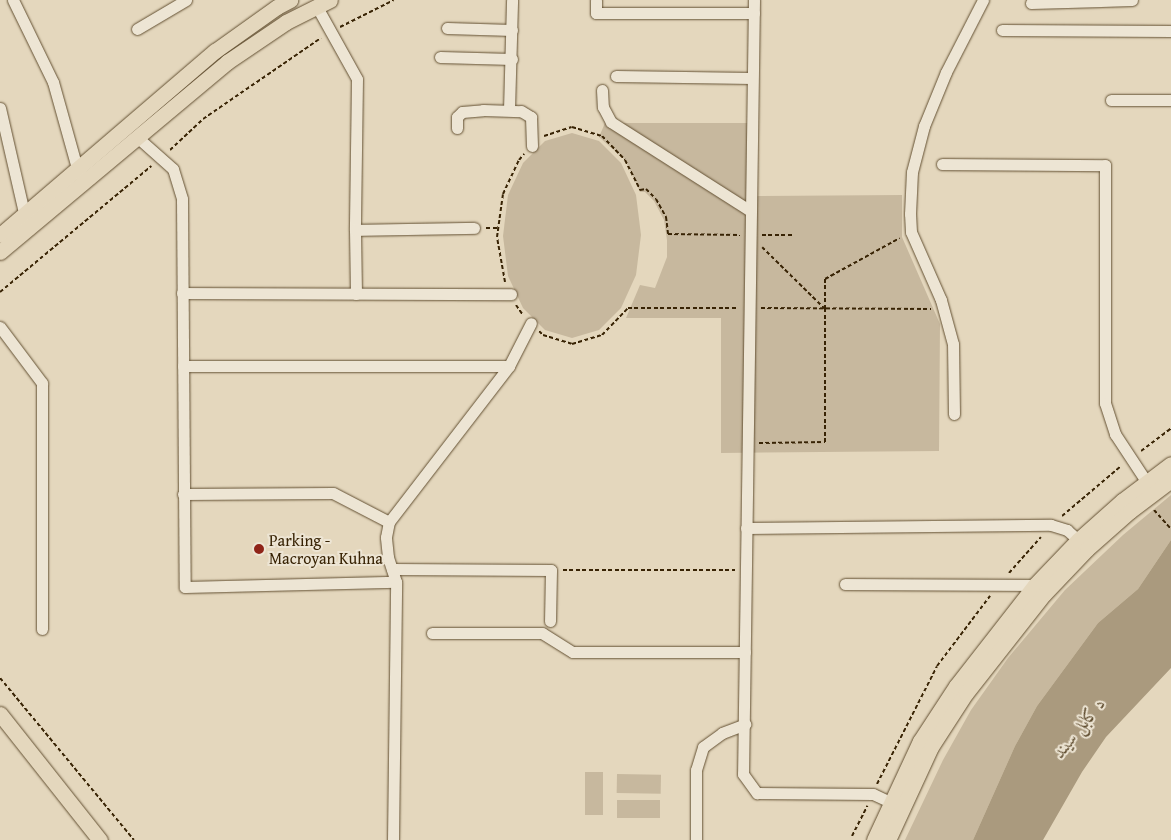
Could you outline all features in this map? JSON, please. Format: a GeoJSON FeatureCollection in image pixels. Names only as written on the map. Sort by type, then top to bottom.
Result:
{"type":"FeatureCollection","features":[{"type":"Feature","properties":{"kind":"main road"},"geometry":{"type":"LineString","coordinates":[[0,252],[215,51],[277,7],[290,0]]}},
{"type":"Feature","properties":{"kind":"main road"},"geometry":{"type":"LineString","coordinates":[[0,234],[24,214],[137,136],[227,62],[286,22],[324,4]]}},
{"type":"Feature","properties":{"kind":"main road"},"geometry":{"type":"LineString","coordinates":[[888,840],[931,747],[966,693],[1044,594],[1086,549],[1149,492],[1171,464]]}},
{"type":"Feature","properties":{"kind":"main road"},"geometry":{"type":"LineString","coordinates":[[874,840],[920,741],[956,686],[1035,585],[1078,540],[1149,492],[1171,480]]}},
{"type":"Feature","properties":{"kind":"main road"},"geometry":{"type":"LineString","coordinates":[[0,714],[100,840]]}},
{"type":"Feature","properties":{"kind":"main road"},"geometry":{"type":"LineString","coordinates":[[0,728],[89,840]]}},
{"type":"Feature","properties":{"kind":"street"},"geometry":{"type":"LineString","coordinates":[[13,0],[53,82],[82,174]]}},
{"type":"Feature","properties":{"kind":"street"},"geometry":{"type":"LineString","coordinates":[[137,29],[186,0]]}},
{"type":"Feature","properties":{"kind":"street"},"geometry":{"type":"LineString","coordinates":[[509,110],[512,59],[512,0]]}},
{"type":"Feature","properties":{"kind":"street"},"geometry":{"type":"LineString","coordinates":[[596,0],[596,13],[754,13]]}},
{"type":"Feature","properties":{"kind":"street"},"geometry":{"type":"LineString","coordinates":[[754,0],[749,210],[742,774],[757,793],[873,794],[892,803]]}},
{"type":"Feature","properties":{"kind":"street"},"geometry":{"type":"LineString","coordinates":[[954,414],[953,344],[943,309],[911,232],[912,172],[924,126],[946,72],[983,0]]}},
{"type":"Feature","properties":{"kind":"street"},"geometry":{"type":"LineString","coordinates":[[1031,3],[1132,0]]}},
{"type":"Feature","properties":{"kind":"street"},"geometry":{"type":"LineString","coordinates":[[324,4],[330,31],[357,79],[356,294]]}},
{"type":"Feature","properties":{"kind":"street"},"geometry":{"type":"LineString","coordinates":[[447,28],[512,30]]}},
{"type":"Feature","properties":{"kind":"street"},"geometry":{"type":"LineString","coordinates":[[1002,30],[1171,31]]}},
{"type":"Feature","properties":{"kind":"street"},"geometry":{"type":"LineString","coordinates":[[440,57],[512,59]]}},
{"type":"Feature","properties":{"kind":"street"},"geometry":{"type":"LineString","coordinates":[[616,76],[752,78]]}},
{"type":"Feature","properties":{"kind":"street"},"geometry":{"type":"LineString","coordinates":[[602,90],[603,107],[611,122],[749,210]]}},
{"type":"Feature","properties":{"kind":"street"},"geometry":{"type":"LineString","coordinates":[[1111,100],[1171,100]]}},
{"type":"Feature","properties":{"kind":"street"},"geometry":{"type":"LineString","coordinates":[[0,108],[24,214]]}},
{"type":"Feature","properties":{"kind":"street"},"geometry":{"type":"LineString","coordinates":[[456,128],[456,117],[460,113],[509,110],[526,112],[531,117],[532,146]]}},
{"type":"Feature","properties":{"kind":"street"},"geometry":{"type":"LineString","coordinates":[[137,136],[173,169],[182,199],[183,494],[186,587],[396,582]]}},
{"type":"Feature","properties":{"kind":"street"},"geometry":{"type":"LineString","coordinates":[[942,164],[1105,165],[1105,403],[1115,434],[1149,492]]}},
{"type":"Feature","properties":{"kind":"street"},"geometry":{"type":"LineString","coordinates":[[355,230],[474,228]]}},
{"type":"Feature","properties":{"kind":"street"},"geometry":{"type":"LineString","coordinates":[[182,293],[510,294]]}},
{"type":"Feature","properties":{"kind":"street"},"geometry":{"type":"LineString","coordinates":[[393,840],[396,582],[386,537],[389,522],[509,366],[531,323]]}},
{"type":"Feature","properties":{"kind":"street"},"geometry":{"type":"LineString","coordinates":[[0,328],[42,383],[42,629]]}},
{"type":"Feature","properties":{"kind":"street"},"geometry":{"type":"LineString","coordinates":[[182,366],[509,366]]}},
{"type":"Feature","properties":{"kind":"street"},"geometry":{"type":"LineString","coordinates":[[183,494],[333,493],[389,522]]}},
{"type":"Feature","properties":{"kind":"street"},"geometry":{"type":"LineString","coordinates":[[746,528],[1051,525],[1067,530],[1078,540]]}},
{"type":"Feature","properties":{"kind":"street"},"geometry":{"type":"LineString","coordinates":[[392,568],[550,570],[550,621]]}},
{"type":"Feature","properties":{"kind":"street"},"geometry":{"type":"LineString","coordinates":[[845,584],[1035,585]]}},
{"type":"Feature","properties":{"kind":"street"},"geometry":{"type":"LineString","coordinates":[[432,633],[542,633],[573,652],[745,652]]}},
{"type":"Feature","properties":{"kind":"street"},"geometry":{"type":"LineString","coordinates":[[696,840],[696,770],[703,747],[722,733],[744,724]]}},
{"type":"Feature","properties":{"kind":"path"},"geometry":{"type":"LineString","coordinates":[[0,292],[161,158],[203,119],[330,31],[394,0]]}},
{"type":"Feature","properties":{"kind":"path"},"geometry":{"type":"LineString","coordinates":[[793,235],[668,234],[666,217],[656,199],[646,189],[640,190],[625,160],[602,136],[572,127],[542,136],[518,160],[503,194],[498,237],[503,277],[519,312],[542,335],[572,344],[602,335],[628,308],[943,309]]}},
{"type":"Feature","properties":{"kind":"path"},"geometry":{"type":"LineString","coordinates":[[746,443],[825,442],[825,279],[911,232]]}},
{"type":"Feature","properties":{"kind":"path"},"geometry":{"type":"LineString","coordinates":[[749,235],[825,308]]}},
{"type":"Feature","properties":{"kind":"path"},"geometry":{"type":"LineString","coordinates":[[852,836],[937,666],[998,585],[1051,525],[1130,458],[1171,428]]}},
{"type":"Feature","properties":{"kind":"path"},"geometry":{"type":"LineString","coordinates":[[1149,492],[1170,528]]}},
{"type":"Feature","properties":{"kind":"path"},"geometry":{"type":"LineString","coordinates":[[550,570],[745,570]]}},
{"type":"Feature","properties":{"kind":"path"},"geometry":{"type":"LineString","coordinates":[[0,678],[134,840]]}},
{"type":"Feature","properties":{"kind":"shaded area"},"geometry":{"type":"Polygon","coordinates":[[[605,123],[757,123],[755,196],[902,195],[902,237],[940,324],[939,451],[721,453],[721,318],[626,318],[640,285],[655,288],[667,257],[667,240],[664,220],[654,201],[645,192],[640,192],[625,160],[599,137],[605,123]]]}},
{"type":"Feature","properties":{"kind":"shaded area"},"geometry":{"type":"Polygon","coordinates":[[[572,133],[599,141],[621,163],[636,195],[641,235],[636,275],[621,308],[599,330],[572,338],[545,330],[523,308],[508,276],[503,236],[508,195],[523,163],[545,141],[572,133]]]}},
{"type":"Feature","properties":{"kind":"shaded area"},"geometry":{"type":"Polygon","coordinates":[[[1171,495],[1171,540],[1138,589],[1098,623],[1037,706],[1015,746],[973,840],[905,840],[943,760],[971,710],[1008,658],[1065,590],[1123,535],[1171,495]]]}},
{"type":"Feature","properties":{"kind":"shaded area"},"geometry":{"type":"Polygon","coordinates":[[[585,772],[603,772],[603,815],[585,815],[585,772]]]}},
{"type":"Feature","properties":{"kind":"shaded area"},"geometry":{"type":"Polygon","coordinates":[[[617,774],[661,775],[661,794],[617,793],[617,774]]]}},
{"type":"Feature","properties":{"kind":"shaded area"},"geometry":{"type":"Polygon","coordinates":[[[617,800],[660,800],[660,818],[617,818],[617,800]]]}},
{"type":"Feature","properties":{"kind":"water","name":"د کابل سيند"},"geometry":{"type":"Polygon","coordinates":[[[1171,540],[1171,668],[1106,737],[1082,772],[1043,840],[973,840],[1015,746],[1037,706],[1098,623],[1138,589],[1171,540]]]}},
{"type":"Feature","properties":{"kind":"place","name":"Parking - Macroyan Kuhna"},"geometry":{"type":"Point","coordinates":[259,549]}}]}
